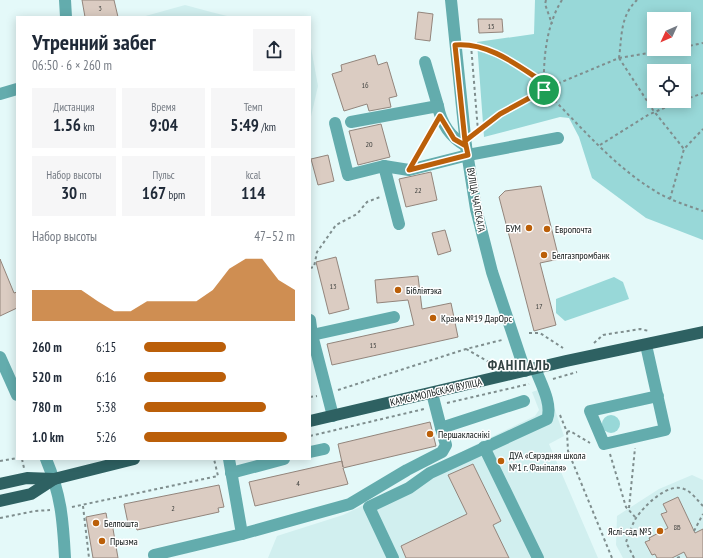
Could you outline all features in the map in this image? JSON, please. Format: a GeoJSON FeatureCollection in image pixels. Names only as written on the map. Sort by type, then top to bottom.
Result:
{"type":"FeatureCollection","features":[{"type":"Feature","properties":{"kind":"main road","name":"КАМСАМОЛЬСКАЯ ВУЛІЦА"},"geometry":{"type":"LineString","coordinates":[[311,421],[703,332]]}},
{"type":"Feature","properties":{"kind":"main road"},"geometry":{"type":"LineString","coordinates":[[0,484],[27,478],[54,479],[130,460]]}},
{"type":"Feature","properties":{"kind":"main road"},"geometry":{"type":"LineString","coordinates":[[0,501],[31,494],[54,479]]}},
{"type":"Feature","properties":{"kind":"street"},"geometry":{"type":"LineString","coordinates":[[65,0],[66,16]]}},
{"type":"Feature","properties":{"kind":"street","name":"ВУЛІЦА ЧАПСКАГА"},"geometry":{"type":"LineString","coordinates":[[451,0],[466,147],[480,231],[492,272],[530,370],[540,382],[548,408],[547,419],[484,447]]}},
{"type":"Feature","properties":{"kind":"street"},"geometry":{"type":"LineString","coordinates":[[425,62],[439,111],[454,139],[466,147]]}},
{"type":"Feature","properties":{"kind":"street"},"geometry":{"type":"LineString","coordinates":[[0,94],[16,89]]}},
{"type":"Feature","properties":{"kind":"street"},"geometry":{"type":"LineString","coordinates":[[350,122],[439,111]]}},
{"type":"Feature","properties":{"kind":"street"},"geometry":{"type":"LineString","coordinates":[[335,124],[348,175],[384,166],[409,170],[466,147],[558,138]]}},
{"type":"Feature","properties":{"kind":"street"},"geometry":{"type":"LineString","coordinates":[[384,166],[399,224]]}},
{"type":"Feature","properties":{"kind":"street"},"geometry":{"type":"LineString","coordinates":[[333,416],[311,327],[394,317]]}},
{"type":"Feature","properties":{"kind":"street"},"geometry":{"type":"LineString","coordinates":[[646,345],[658,396],[665,430],[604,444],[590,411],[658,396]]}},
{"type":"Feature","properties":{"kind":"street"},"geometry":{"type":"LineString","coordinates":[[0,357],[16,393]]}},
{"type":"Feature","properties":{"kind":"street"},"geometry":{"type":"LineString","coordinates":[[154,556],[242,534],[350,504],[407,470],[442,452],[446,445],[432,393]]}},
{"type":"Feature","properties":{"kind":"street"},"geometry":{"type":"LineString","coordinates":[[441,428],[524,401]]}},
{"type":"Feature","properties":{"kind":"street"},"geometry":{"type":"LineString","coordinates":[[393,558],[369,507],[409,488],[430,473],[484,447],[538,558]]}},
{"type":"Feature","properties":{"kind":"street"},"geometry":{"type":"LineString","coordinates":[[311,452],[324,449]]}},
{"type":"Feature","properties":{"kind":"street"},"geometry":{"type":"LineString","coordinates":[[46,460],[54,479],[62,509],[65,558]]}},
{"type":"Feature","properties":{"kind":"street"},"geometry":{"type":"LineString","coordinates":[[229,460],[242,534]]}},
{"type":"Feature","properties":{"kind":"street"},"geometry":{"type":"LineString","coordinates":[[231,473],[280,460]]}},
{"type":"Feature","properties":{"kind":"path"},"geometry":{"type":"LineString","coordinates":[[546,0],[552,24]]}},
{"type":"Feature","properties":{"kind":"path"},"geometry":{"type":"LineString","coordinates":[[562,0],[552,24],[545,58],[543,82],[544,90],[627,172],[655,191],[670,199],[703,211]]}},
{"type":"Feature","properties":{"kind":"path"},"geometry":{"type":"LineString","coordinates":[[637,0],[626,12],[622,25],[619,58],[654,112],[684,149]]}},
{"type":"Feature","properties":{"kind":"path"},"geometry":{"type":"LineString","coordinates":[[691,46],[703,43]]}},
{"type":"Feature","properties":{"kind":"path"},"geometry":{"type":"LineString","coordinates":[[455,45],[487,49],[543,82]]}},
{"type":"Feature","properties":{"kind":"path"},"geometry":{"type":"LineString","coordinates":[[471,46],[478,131]]}},
{"type":"Feature","properties":{"kind":"path"},"geometry":{"type":"LineString","coordinates":[[466,147],[478,131],[500,114],[544,90],[584,74],[612,60],[647,53]]}},
{"type":"Feature","properties":{"kind":"path"},"geometry":{"type":"LineString","coordinates":[[691,97],[703,93]]}},
{"type":"Feature","properties":{"kind":"path"},"geometry":{"type":"LineString","coordinates":[[600,145],[654,112],[663,108]]}},
{"type":"Feature","properties":{"kind":"path"},"geometry":{"type":"LineString","coordinates":[[409,170],[439,111]]}},
{"type":"Feature","properties":{"kind":"path"},"geometry":{"type":"LineString","coordinates":[[670,199],[684,149],[703,129]]}},
{"type":"Feature","properties":{"kind":"path"},"geometry":{"type":"LineString","coordinates":[[311,268],[314,267],[317,252],[336,225],[357,214],[367,202],[391,193]]}},
{"type":"Feature","properties":{"kind":"path"},"geometry":{"type":"LineString","coordinates":[[529,333],[540,333],[563,348]]}},
{"type":"Feature","properties":{"kind":"path"},"geometry":{"type":"LineString","coordinates":[[311,397],[327,394],[466,349],[505,339]]}},
{"type":"Feature","properties":{"kind":"path"},"geometry":{"type":"LineString","coordinates":[[466,349],[499,368]]}},
{"type":"Feature","properties":{"kind":"path"},"geometry":{"type":"LineString","coordinates":[[311,436],[584,371]]}},
{"type":"Feature","properties":{"kind":"path"},"geometry":{"type":"LineString","coordinates":[[558,410],[567,432],[568,451],[612,558]]}},
{"type":"Feature","properties":{"kind":"path"},"geometry":{"type":"LineString","coordinates":[[567,432],[570,431],[593,445]]}},
{"type":"Feature","properties":{"kind":"path"},"geometry":{"type":"LineString","coordinates":[[629,508],[636,442]]}},
{"type":"Feature","properties":{"kind":"path"},"geometry":{"type":"LineString","coordinates":[[608,448],[624,500],[636,518]]}},
{"type":"Feature","properties":{"kind":"path"},"geometry":{"type":"LineString","coordinates":[[0,461],[16,458]]}},
{"type":"Feature","properties":{"kind":"path"},"geometry":{"type":"LineString","coordinates":[[71,508],[218,476],[214,460]]}},
{"type":"Feature","properties":{"kind":"path"},"geometry":{"type":"LineString","coordinates":[[634,558],[626,542],[636,518],[659,494],[675,488],[685,488],[703,506]]}},
{"type":"Feature","properties":{"kind":"path"},"geometry":{"type":"LineString","coordinates":[[83,505],[90,558]]}},
{"type":"Feature","properties":{"kind":"path"},"geometry":{"type":"LineString","coordinates":[[0,518],[35,511],[54,510]]}},
{"type":"Feature","properties":{"kind":"path"},"geometry":{"type":"LineString","coordinates":[[694,531],[703,514]]}},
{"type":"Feature","properties":{"kind":"path"},"geometry":{"type":"LineString","coordinates":[[677,558],[682,556]]}},
{"type":"Feature","properties":{"kind":"shaded area"},"geometry":{"type":"Polygon","coordinates":[[[535,0],[703,0],[703,240],[646,218],[592,178],[579,137],[569,118],[560,117],[484,137],[477,42],[534,34],[535,0]]]}},
{"type":"Feature","properties":{"kind":"shaded area"},"geometry":{"type":"Polygon","coordinates":[[[185,5],[227,16],[146,16],[185,5]]]}},
{"type":"Feature","properties":{"kind":"shaded area"},"geometry":{"type":"Polygon","coordinates":[[[311,48],[318,86],[311,117],[311,48]]]}},
{"type":"Feature","properties":{"kind":"shaded area"},"geometry":{"type":"Polygon","coordinates":[[[614,277],[623,282],[629,299],[565,321],[556,313],[556,299],[614,277]]]}},
{"type":"Feature","properties":{"kind":"shaded area","name":"ДУА «Сярэдняя школа №1 г. Фаніпаля»"},"geometry":{"type":"Polygon","coordinates":[[[547,387],[564,436],[549,444],[598,558],[268,558],[277,536],[343,515],[397,489],[419,475],[471,447],[535,416],[539,410],[532,392],[547,387]]]}},
{"type":"Feature","properties":{"kind":"shaded area"},"geometry":{"type":"Polygon","coordinates":[[[611,415],[615,416],[619,420],[619,428],[615,432],[611,433],[607,432],[603,428],[602,424],[603,420],[607,416],[611,415]]]}},
{"type":"Feature","properties":{"kind":"shaded area","name":"Яслі-сад №5"},"geometry":{"type":"Polygon","coordinates":[[[692,475],[703,480],[703,558],[623,558],[616,545],[617,516],[659,489],[692,475]]]}},
{"type":"Feature","properties":{"kind":"building"},"geometry":{"type":"Polygon","coordinates":[[[82,0],[114,0],[118,16],[85,16],[82,0]]]}},
{"type":"Feature","properties":{"kind":"building"},"geometry":{"type":"Polygon","coordinates":[[[418,12],[433,14],[430,41],[415,39],[418,12]]]}},
{"type":"Feature","properties":{"kind":"building"},"geometry":{"type":"Polygon","coordinates":[[[478,19],[502,19],[503,32],[479,33],[478,19]]]}},
{"type":"Feature","properties":{"kind":"building"},"geometry":{"type":"Polygon","coordinates":[[[375,55],[378,65],[387,62],[397,96],[389,98],[391,107],[369,111],[367,104],[344,111],[332,74],[342,71],[341,65],[375,55]]]}},
{"type":"Feature","properties":{"kind":"building"},"geometry":{"type":"Polygon","coordinates":[[[381,124],[390,157],[358,165],[349,131],[381,124]]]}},
{"type":"Feature","properties":{"kind":"building"},"geometry":{"type":"Polygon","coordinates":[[[328,155],[334,181],[318,185],[311,159],[328,155]]]}},
{"type":"Feature","properties":{"kind":"building"},"geometry":{"type":"Polygon","coordinates":[[[431,172],[437,200],[406,207],[399,179],[431,172]]]}},
{"type":"Feature","properties":{"kind":"building","name":"БУМ"},"geometry":{"type":"Polygon","coordinates":[[[541,186],[559,259],[540,263],[556,325],[534,331],[499,197],[505,191],[541,186]]]}},
{"type":"Feature","properties":{"kind":"building"},"geometry":{"type":"Polygon","coordinates":[[[445,230],[451,251],[438,255],[432,233],[445,230]]]}},
{"type":"Feature","properties":{"kind":"building"},"geometry":{"type":"Polygon","coordinates":[[[336,257],[349,309],[329,314],[316,262],[336,257]]]}},
{"type":"Feature","properties":{"kind":"building"},"geometry":{"type":"Polygon","coordinates":[[[0,259],[14,293],[16,292],[16,308],[0,316],[0,259]]]}},
{"type":"Feature","properties":{"kind":"building"},"geometry":{"type":"Polygon","coordinates":[[[418,276],[422,309],[451,303],[458,337],[332,365],[327,344],[414,325],[408,300],[377,303],[375,280],[418,276]]]}},
{"type":"Feature","properties":{"kind":"building"},"geometry":{"type":"Polygon","coordinates":[[[430,422],[436,446],[343,468],[348,484],[255,506],[249,482],[342,461],[338,444],[430,422]]]}},
{"type":"Feature","properties":{"kind":"building"},"geometry":{"type":"Polygon","coordinates":[[[473,464],[501,521],[493,525],[509,558],[406,558],[401,546],[467,514],[448,475],[473,464]]]}},
{"type":"Feature","properties":{"kind":"building"},"geometry":{"type":"Polygon","coordinates":[[[219,485],[224,507],[218,508],[219,512],[137,530],[136,527],[129,528],[124,504],[219,485]]]}},
{"type":"Feature","properties":{"kind":"building"},"geometry":{"type":"Polygon","coordinates":[[[678,497],[695,533],[703,529],[703,558],[687,558],[684,552],[672,558],[657,558],[655,554],[652,555],[645,542],[650,540],[649,538],[668,528],[661,514],[667,512],[663,504],[678,497]]]}},
{"type":"Feature","properties":{"kind":"building","name":"Прызма"},"geometry":{"type":"Polygon","coordinates":[[[106,513],[108,524],[112,523],[118,558],[93,558],[86,517],[106,513]]]}},
{"type":"Feature","properties":{"kind":"place","name":"БУМ"},"geometry":{"type":"Point","coordinates":[529,228]}},
{"type":"Feature","properties":{"kind":"place","name":"Европочта"},"geometry":{"type":"Point","coordinates":[547,229]}},
{"type":"Feature","properties":{"kind":"place","name":"Белгазпромбанк"},"geometry":{"type":"Point","coordinates":[544,255]}},
{"type":"Feature","properties":{"kind":"place","name":"Бібліятэка"},"geometry":{"type":"Point","coordinates":[398,290]}},
{"type":"Feature","properties":{"kind":"place","name":"Крама №19 ДарОрс"},"geometry":{"type":"Point","coordinates":[433,318]}},
{"type":"Feature","properties":{"kind":"place","name":"Першакласнікі"},"geometry":{"type":"Point","coordinates":[430,434]}},
{"type":"Feature","properties":{"kind":"place","name":"ДУА «Сярэдняя школа №1 г. Фаніпаля»"},"geometry":{"type":"Point","coordinates":[501,461]}},
{"type":"Feature","properties":{"kind":"place","name":"Белпошта"},"geometry":{"type":"Point","coordinates":[96,523]}},
{"type":"Feature","properties":{"kind":"place","name":"Яслі-сад №5"},"geometry":{"type":"Point","coordinates":[660,531]}},
{"type":"Feature","properties":{"kind":"place","name":"Прызма"},"geometry":{"type":"Point","coordinates":[102,541]}},
{"type":"Feature","properties":{"kind":"district","name":"ФАНІПАЛЬ"},"geometry":{"type":"Point","coordinates":[519,365]}},
{"type":"Feature","properties":{"kind":"route"},"geometry":{"type":"LineString","coordinates":[[544,90],[500,114],[465,141],[468,155],[409,170],[440,116],[454,139],[466,146],[465,141],[455,45],[465,44],[487,49],[543,82],[544,90]]}}]}
